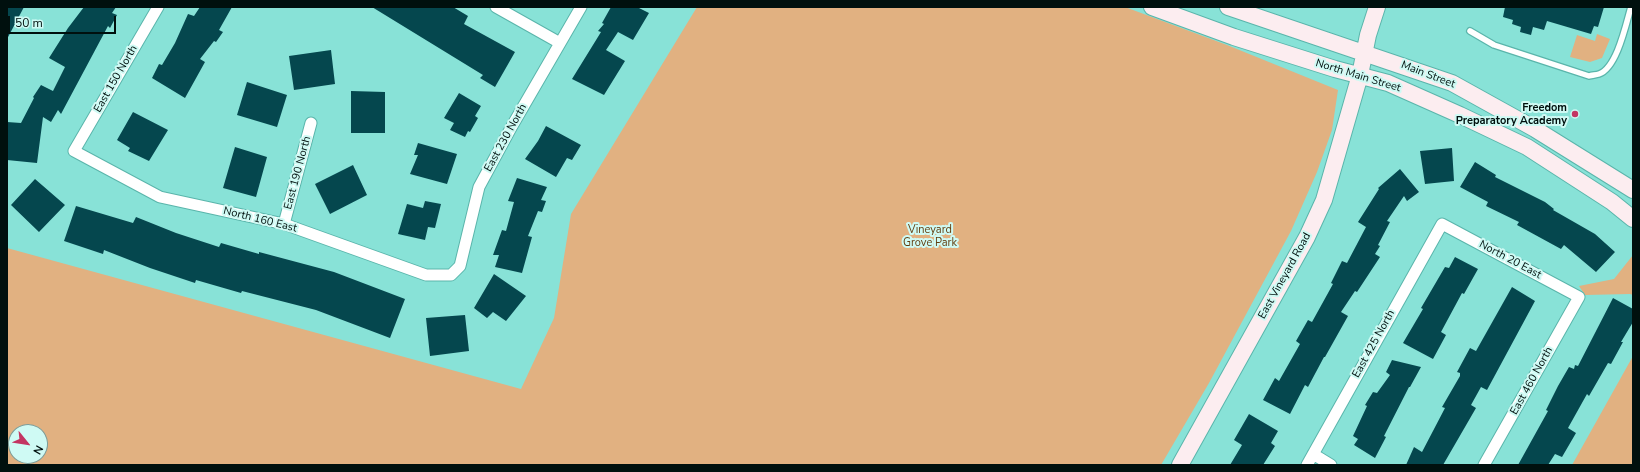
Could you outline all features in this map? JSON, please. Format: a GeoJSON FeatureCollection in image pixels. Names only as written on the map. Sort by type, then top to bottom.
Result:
{"type":"FeatureCollection","features":[{"type":"Feature","properties":{"kind":"main road","name":"North Main Street"},"geometry":{"type":"LineString","coordinates":[[1152,7],[1234,37],[1388,83],[1528,147],[1612,202],[1633,219]]}},
{"type":"Feature","properties":{"kind":"main road"},"geometry":{"type":"LineString","coordinates":[[1228,7],[1365,53]]}},
{"type":"Feature","properties":{"kind":"main road","name":"East Vineyard Road"},"geometry":{"type":"LineString","coordinates":[[1180,465],[1307,237],[1324,200],[1360,75],[1368,35],[1377,7]]}},
{"type":"Feature","properties":{"kind":"main road","name":"Main Street"},"geometry":{"type":"LineString","coordinates":[[1365,53],[1452,83],[1535,129],[1633,190]]}},
{"type":"Feature","properties":{"kind":"street","name":"East 150 North"},"geometry":{"type":"LineString","coordinates":[[74,151],[158,7]]}},
{"type":"Feature","properties":{"kind":"street"},"geometry":{"type":"LineString","coordinates":[[496,7],[560,43]]}},
{"type":"Feature","properties":{"kind":"street","name":"East 230 North"},"geometry":{"type":"LineString","coordinates":[[450,275],[460,266],[479,187],[580,7]]}},
{"type":"Feature","properties":{"kind":"street","name":"East 190 North"},"geometry":{"type":"LineString","coordinates":[[284,224],[311,123]]}},
{"type":"Feature","properties":{"kind":"street","name":"North 160 East"},"geometry":{"type":"LineString","coordinates":[[74,151],[160,197],[284,224],[426,275],[450,275]]}},
{"type":"Feature","properties":{"kind":"street","name":"North 20 East"},"geometry":{"type":"LineString","coordinates":[[1442,224],[1579,297]]}},
{"type":"Feature","properties":{"kind":"street","name":"East 425 North"},"geometry":{"type":"LineString","coordinates":[[1307,465],[1442,224]]}},
{"type":"Feature","properties":{"kind":"street","name":"East 460 North"},"geometry":{"type":"LineString","coordinates":[[1484,465],[1579,297]]}},
{"type":"Feature","properties":{"kind":"street"},"geometry":{"type":"LineString","coordinates":[[1313,454],[1332,465]]}},
{"type":"Feature","properties":{"kind":"lane"},"geometry":{"type":"LineString","coordinates":[[1470,31],[1494,45],[1523,56],[1589,76],[1599,74],[1606,70],[1614,60],[1632,7]]}},
{"type":"Feature","properties":{"kind":"green space","name":"Vineyard Grove Park"},"geometry":{"type":"Polygon","coordinates":[[[697,7],[1125,7],[1227,45],[1338,90],[1332,130],[1317,172],[1291,231],[1209,383],[1161,465],[7,465],[7,248],[521,389],[554,318],[571,214],[697,7]]]}},
{"type":"Feature","properties":{"kind":"green space"},"geometry":{"type":"Polygon","coordinates":[[[1597,34],[1610,39],[1602,58],[1590,62],[1570,57],[1577,35],[1595,41],[1597,34]]]}},
{"type":"Feature","properties":{"kind":"green space"},"geometry":{"type":"Polygon","coordinates":[[[1633,255],[1633,295],[1585,295],[1579,286],[1614,279],[1633,255]]]}},
{"type":"Feature","properties":{"kind":"green space"},"geometry":{"type":"Polygon","coordinates":[[[1633,356],[1633,465],[1572,465],[1633,356]]]}},
{"type":"Feature","properties":{"kind":"building"},"geometry":{"type":"Polygon","coordinates":[[[7,7],[24,7],[7,39],[7,7]]]}},
{"type":"Feature","properties":{"kind":"building"},"geometry":{"type":"Polygon","coordinates":[[[84,7],[116,7],[112,13],[117,15],[110,28],[108,26],[61,114],[58,110],[51,122],[43,117],[37,163],[7,160],[7,122],[21,123],[34,98],[33,97],[41,85],[53,91],[65,67],[49,58],[68,28],[84,7]]]}},
{"type":"Feature","properties":{"kind":"building"},"geometry":{"type":"Polygon","coordinates":[[[200,7],[232,7],[219,30],[223,32],[200,59],[205,62],[185,98],[152,78],[159,64],[162,65],[175,43],[188,14],[194,16],[200,7]]]}},
{"type":"Feature","properties":{"kind":"building"},"geometry":{"type":"Polygon","coordinates":[[[372,7],[453,7],[468,16],[464,24],[515,52],[495,87],[480,78],[483,75],[372,7]]]}},
{"type":"Feature","properties":{"kind":"building"},"geometry":{"type":"Polygon","coordinates":[[[611,7],[637,7],[649,13],[633,40],[618,32],[606,50],[625,61],[604,95],[572,79],[601,32],[598,31],[604,24],[602,23],[611,7]]]}},
{"type":"Feature","properties":{"kind":"building"},"geometry":{"type":"Polygon","coordinates":[[[1505,7],[1604,7],[1598,27],[1594,26],[1591,34],[1547,21],[1544,30],[1533,27],[1531,35],[1520,32],[1521,27],[1512,24],[1513,20],[1503,17],[1505,7]]]}},
{"type":"Feature","properties":{"kind":"building"},"geometry":{"type":"Polygon","coordinates":[[[331,50],[335,84],[294,90],[289,56],[331,50]]]}},
{"type":"Feature","properties":{"kind":"building"},"geometry":{"type":"Polygon","coordinates":[[[247,82],[287,95],[277,127],[237,115],[247,82]]]}},
{"type":"Feature","properties":{"kind":"building"},"geometry":{"type":"Polygon","coordinates":[[[351,91],[385,92],[385,133],[351,133],[351,91]]]}},
{"type":"Feature","properties":{"kind":"building"},"geometry":{"type":"Polygon","coordinates":[[[459,93],[481,106],[475,116],[478,118],[470,132],[468,131],[465,137],[450,130],[454,123],[444,118],[459,93]]]}},
{"type":"Feature","properties":{"kind":"building"},"geometry":{"type":"Polygon","coordinates":[[[133,112],[168,130],[149,161],[128,151],[130,148],[117,140],[133,112]]]}},
{"type":"Feature","properties":{"kind":"building"},"geometry":{"type":"Polygon","coordinates":[[[546,126],[581,145],[572,160],[567,158],[556,177],[525,159],[538,141],[546,126]]]}},
{"type":"Feature","properties":{"kind":"building"},"geometry":{"type":"Polygon","coordinates":[[[418,143],[457,154],[447,184],[410,174],[418,155],[414,155],[418,143]]]}},
{"type":"Feature","properties":{"kind":"building"},"geometry":{"type":"Polygon","coordinates":[[[235,147],[267,157],[256,197],[223,188],[235,147]]]}},
{"type":"Feature","properties":{"kind":"building"},"geometry":{"type":"Polygon","coordinates":[[[1452,148],[1454,181],[1425,184],[1420,151],[1452,148]]]}},
{"type":"Feature","properties":{"kind":"building"},"geometry":{"type":"Polygon","coordinates":[[[1475,162],[1496,175],[1495,177],[1545,202],[1554,209],[1553,210],[1595,234],[1615,252],[1596,272],[1564,245],[1561,249],[1517,225],[1519,222],[1486,206],[1488,202],[1460,187],[1475,162]]]}},
{"type":"Feature","properties":{"kind":"building"},"geometry":{"type":"Polygon","coordinates":[[[353,165],[367,195],[330,214],[315,184],[353,165]]]}},
{"type":"Feature","properties":{"kind":"building"},"geometry":{"type":"Polygon","coordinates":[[[1400,169],[1419,192],[1407,201],[1404,196],[1387,221],[1390,222],[1375,254],[1380,257],[1357,292],[1355,291],[1341,312],[1348,316],[1308,387],[1305,385],[1290,414],[1263,400],[1275,378],[1279,381],[1300,344],[1296,341],[1308,320],[1312,322],[1333,284],[1331,283],[1342,261],[1347,263],[1366,227],[1358,222],[1379,189],[1378,188],[1400,169]]]}},
{"type":"Feature","properties":{"kind":"building"},"geometry":{"type":"Polygon","coordinates":[[[517,178],[547,187],[541,200],[546,201],[542,212],[538,211],[528,236],[532,237],[522,273],[495,267],[499,255],[493,255],[502,230],[506,231],[514,202],[508,201],[517,178]]]}},
{"type":"Feature","properties":{"kind":"building"},"geometry":{"type":"Polygon","coordinates":[[[35,179],[65,205],[39,232],[11,205],[35,179]]]}},
{"type":"Feature","properties":{"kind":"building"},"geometry":{"type":"Polygon","coordinates":[[[425,201],[441,204],[435,228],[428,227],[425,240],[398,234],[407,204],[423,208],[425,201]]]}},
{"type":"Feature","properties":{"kind":"building"},"geometry":{"type":"Polygon","coordinates":[[[76,206],[133,223],[136,217],[176,233],[219,247],[221,243],[259,254],[259,252],[334,272],[405,299],[390,338],[316,310],[242,291],[241,293],[196,280],[195,283],[150,268],[104,250],[103,254],[64,241],[76,206]]]}},
{"type":"Feature","properties":{"kind":"building"},"geometry":{"type":"Polygon","coordinates":[[[1455,257],[1478,269],[1464,294],[1462,293],[1441,332],[1446,335],[1433,359],[1403,343],[1445,267],[1449,268],[1455,257]]]}},
{"type":"Feature","properties":{"kind":"building"},"geometry":{"type":"Polygon","coordinates":[[[494,274],[526,296],[506,321],[493,312],[487,318],[474,308],[494,274]]]}},
{"type":"Feature","properties":{"kind":"building"},"geometry":{"type":"Polygon","coordinates":[[[1512,287],[1535,301],[1487,390],[1481,387],[1471,405],[1476,408],[1443,465],[1406,465],[1414,447],[1422,452],[1445,408],[1442,407],[1460,376],[1460,373],[1457,372],[1470,348],[1476,351],[1512,287]]]}},
{"type":"Feature","properties":{"kind":"building"},"geometry":{"type":"Polygon","coordinates":[[[1613,298],[1633,309],[1633,322],[1621,342],[1623,342],[1611,364],[1608,363],[1589,396],[1587,394],[1568,428],[1576,433],[1562,457],[1555,454],[1548,465],[1518,465],[1548,411],[1546,410],[1558,386],[1569,367],[1574,369],[1575,365],[1578,366],[1613,298]]]}},
{"type":"Feature","properties":{"kind":"building"},"geometry":{"type":"Polygon","coordinates":[[[465,315],[469,351],[430,356],[426,318],[465,315]]]}},
{"type":"Feature","properties":{"kind":"building"},"geometry":{"type":"Polygon","coordinates":[[[1392,360],[1421,367],[1384,436],[1386,437],[1375,458],[1354,445],[1358,439],[1353,436],[1367,406],[1365,405],[1373,392],[1377,393],[1390,375],[1386,372],[1392,360]]]}},
{"type":"Feature","properties":{"kind":"building"},"geometry":{"type":"Polygon","coordinates":[[[1249,414],[1278,431],[1271,443],[1275,446],[1263,465],[1230,465],[1242,445],[1234,440],[1249,414]]]}},
{"type":"Feature","properties":{"kind":"place","name":"Freedom Preparatory Academy"},"geometry":{"type":"Point","coordinates":[1575,114]}}]}
